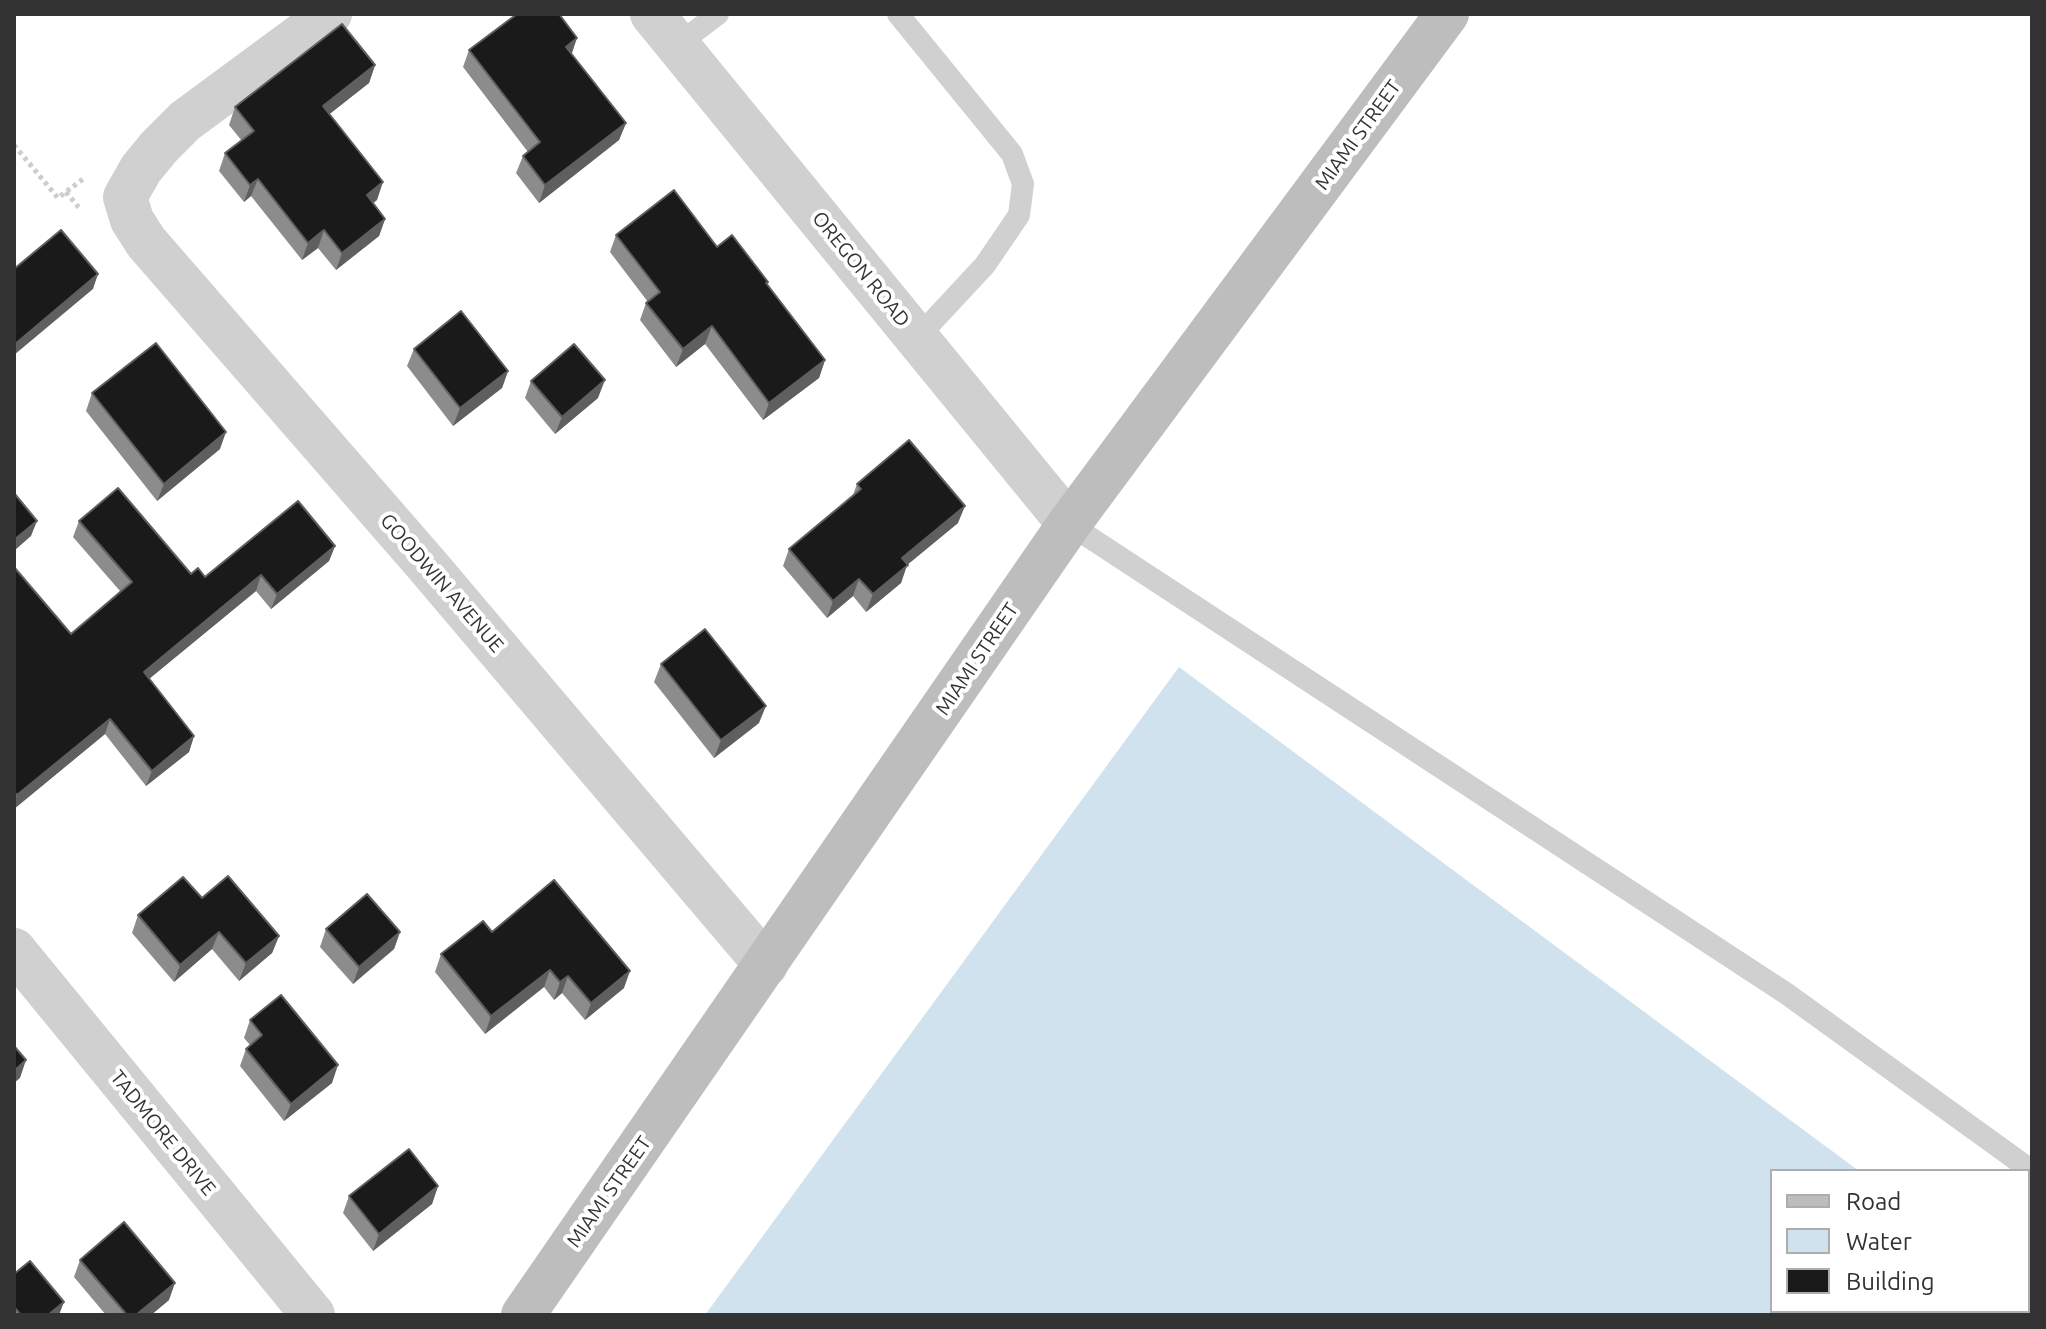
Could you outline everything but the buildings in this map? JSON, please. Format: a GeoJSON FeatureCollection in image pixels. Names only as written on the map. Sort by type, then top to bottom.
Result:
{"type":"FeatureCollection","features":[{"type":"Feature","properties":{"kind":"main road","name":"MIAMI STREET"},"geometry":{"type":"LineString","coordinates":[[523,1315],[1069,524],[1447,14]]}},
{"type":"Feature","properties":{"kind":"street"},"geometry":{"type":"LineString","coordinates":[[133,183],[185,121],[330,14]]}},
{"type":"Feature","properties":{"kind":"street","name":"OREGON ROAD"},"geometry":{"type":"LineString","coordinates":[[665,29],[1069,524]]}},
{"type":"Feature","properties":{"kind":"street","name":"GOODWIN AVENUE"},"geometry":{"type":"LineString","coordinates":[[133,183],[132,220],[146,242],[416,552],[766,965]]}},
{"type":"Feature","properties":{"kind":"street","name":"TADMORE DRIVE"},"geometry":{"type":"LineString","coordinates":[[14,950],[313,1315]]}},
{"type":"Feature","properties":{"kind":"lane"},"geometry":{"type":"LineString","coordinates":[[665,29],[718,14]]}},
{"type":"Feature","properties":{"kind":"lane"},"geometry":{"type":"LineString","coordinates":[[898,14],[1012,154],[1023,184],[1019,215],[985,265],[917,338]]}},
{"type":"Feature","properties":{"kind":"lane"},"geometry":{"type":"LineString","coordinates":[[1069,524],[1787,994],[2029,1169]]}},
{"type":"Feature","properties":{"kind":"path"},"geometry":{"type":"LineString","coordinates":[[14,145],[58,198],[114,155],[133,183]]}},
{"type":"Feature","properties":{"kind":"water"},"geometry":{"type":"Polygon","coordinates":[[[1179,667],[1856,1169],[1770,1169],[1770,1313],[2030,1313],[2030,1298],[2032,1300],[2032,1315],[705,1315],[1179,667]]]}}]}
